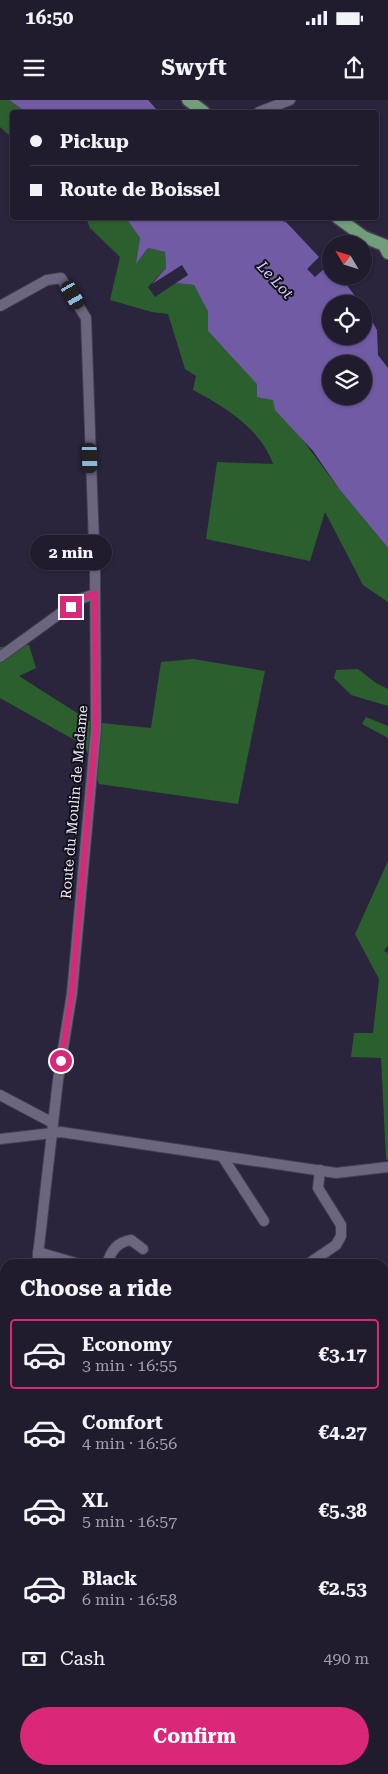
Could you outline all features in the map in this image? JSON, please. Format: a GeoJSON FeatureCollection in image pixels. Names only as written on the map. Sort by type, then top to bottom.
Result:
{"type":"FeatureCollection","features":[{"type":"Feature","properties":{"kind":"main road"},"geometry":{"type":"LineString","coordinates":[[188,100],[201,110]]}},
{"type":"Feature","properties":{"kind":"main road"},"geometry":{"type":"LineString","coordinates":[[341,220],[364,237],[387,247]]}},
{"type":"Feature","properties":{"kind":"street"},"geometry":{"type":"LineString","coordinates":[[264,110],[290,100]]}},
{"type":"Feature","properties":{"kind":"street","name":"Route du Moulin de Madame"},"geometry":{"type":"LineString","coordinates":[[0,306],[47,280],[61,278],[86,318],[95,594],[96,729],[72,993],[52,1127],[37,1259]]}},
{"type":"Feature","properties":{"kind":"street"},"geometry":{"type":"LineString","coordinates":[[0,657],[80,599],[95,594]]}},
{"type":"Feature","properties":{"kind":"street"},"geometry":{"type":"LineString","coordinates":[[0,1095],[52,1127],[336,1173],[388,1167]]}},
{"type":"Feature","properties":{"kind":"street"},"geometry":{"type":"LineString","coordinates":[[0,1139],[52,1127]]}},
{"type":"Feature","properties":{"kind":"street"},"geometry":{"type":"LineString","coordinates":[[222,1156],[264,1221]]}},
{"type":"Feature","properties":{"kind":"street"},"geometry":{"type":"LineString","coordinates":[[315,1259],[336,1245],[341,1236],[341,1225],[318,1188],[320,1170]]}},
{"type":"Feature","properties":{"kind":"street"},"geometry":{"type":"LineString","coordinates":[[109,1259],[111,1253],[122,1241],[131,1240],[143,1249]]}},
{"type":"Feature","properties":{"kind":"street"},"geometry":{"type":"LineString","coordinates":[[38,1252],[61,1259]]}},
{"type":"Feature","properties":{"kind":"green space"},"geometry":{"type":"Polygon","coordinates":[[[0,100],[9,100],[23,110],[10,110],[10,136],[0,127],[0,100]]]}},
{"type":"Feature","properties":{"kind":"green space"},"geometry":{"type":"Polygon","coordinates":[[[87,220],[127,220],[140,238],[137,263],[148,248],[165,252],[166,268],[148,287],[155,297],[176,283],[194,285],[208,312],[208,331],[273,400],[340,490],[388,548],[388,602],[363,585],[325,512],[310,561],[206,539],[217,462],[273,464],[260,440],[250,429],[229,411],[193,390],[196,376],[185,369],[168,314],[152,312],[110,300],[120,257],[90,228],[87,220]]]}},
{"type":"Feature","properties":{"kind":"green space"},"geometry":{"type":"Polygon","coordinates":[[[29,645],[36,668],[19,676],[91,722],[151,728],[161,662],[193,659],[265,671],[238,804],[99,784],[85,746],[0,698],[0,647],[29,645]]]}},
{"type":"Feature","properties":{"kind":"green space"},"geometry":{"type":"Polygon","coordinates":[[[358,669],[376,683],[388,689],[388,706],[351,695],[334,678],[336,670],[358,669]]]}},
{"type":"Feature","properties":{"kind":"green space"},"geometry":{"type":"Polygon","coordinates":[[[366,717],[388,726],[388,738],[362,724],[366,717]]]}},
{"type":"Feature","properties":{"kind":"green space"},"geometry":{"type":"Polygon","coordinates":[[[388,861],[388,945],[384,951],[388,953],[388,1159],[386,1160],[381,1058],[351,1057],[354,1033],[373,1033],[379,979],[355,934],[388,861]]]}},
{"type":"Feature","properties":{"kind":"water"},"geometry":{"type":"Polygon","coordinates":[[[9,100],[148,100],[157,110],[23,110],[9,100]]]}},
{"type":"Feature","properties":{"kind":"water","name":"Le Lot"},"geometry":{"type":"Polygon","coordinates":[[[127,220],[279,220],[286,222],[319,257],[307,269],[315,277],[322,271],[322,285],[347,285],[354,295],[322,295],[322,345],[372,345],[372,321],[377,330],[378,355],[388,368],[388,548],[340,490],[313,451],[275,410],[273,400],[257,397],[257,384],[208,331],[208,312],[194,285],[176,283],[188,275],[182,265],[152,284],[166,268],[165,252],[148,248],[136,264],[140,238],[127,220]]]}},
{"type":"Feature","properties":{"kind":"route"},"geometry":{"type":"LineString","coordinates":[[61,1061],[72,993],[96,729],[95,594],[80,599],[71,607]]}}]}
